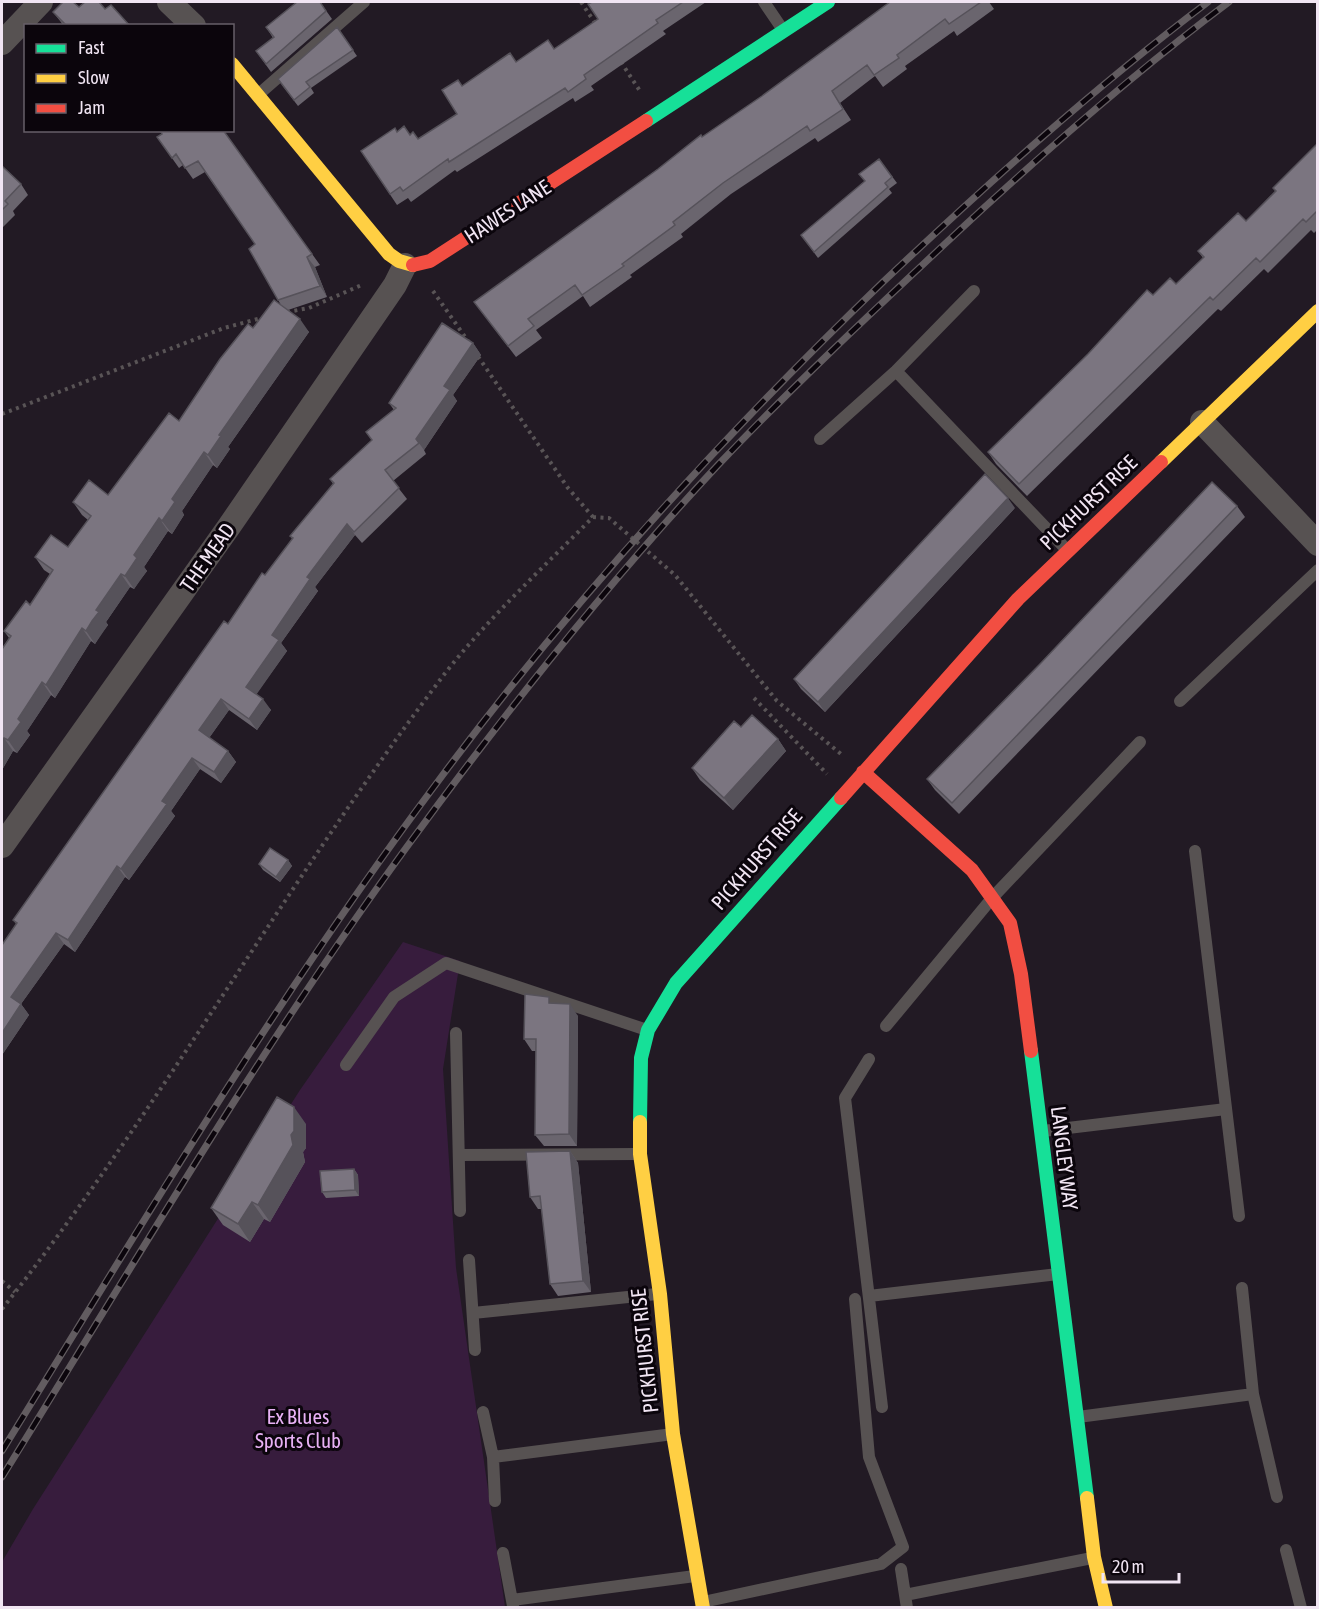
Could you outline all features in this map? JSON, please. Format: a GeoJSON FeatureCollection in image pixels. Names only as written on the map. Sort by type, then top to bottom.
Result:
{"type":"FeatureCollection","features":[{"type":"Feature","properties":{"kind":"street"},"geometry":{"type":"LineString","coordinates":[[2,43],[41,2]]}},
{"type":"Feature","properties":{"kind":"street"},"geometry":{"type":"LineString","coordinates":[[169,2],[193,24]]}},
{"type":"Feature","properties":{"kind":"street","name":"HAWES LANE"},"geometry":{"type":"LineString","coordinates":[[400,275],[413,266],[430,261],[828,2]]}},
{"type":"Feature","properties":{"kind":"street"},"geometry":{"type":"LineString","coordinates":[[234,66],[384,249],[400,275]]}},
{"type":"Feature","properties":{"kind":"street","name":"THE MEAD"},"geometry":{"type":"LineString","coordinates":[[2,846],[228,528],[400,275]]}},
{"type":"Feature","properties":{"kind":"street","name":"PICKHURST RISE"},"geometry":{"type":"LineString","coordinates":[[703,1605],[673,1434],[660,1294],[640,1154],[641,1058],[648,1030],[676,983],[844,792],[1018,600],[1067,550],[1317,311]]}},
{"type":"Feature","properties":{"kind":"street"},"geometry":{"type":"LineString","coordinates":[[1202,422],[1317,544]]}},
{"type":"Feature","properties":{"kind":"street","name":"LANGLEY WAY"},"geometry":{"type":"LineString","coordinates":[[863,772],[972,870],[1010,923],[1021,974],[1094,1557],[1106,1608]]}},
{"type":"Feature","properties":{"kind":"lane"},"geometry":{"type":"LineString","coordinates":[[259,94],[364,2]]}},
{"type":"Feature","properties":{"kind":"lane"},"geometry":{"type":"LineString","coordinates":[[764,2],[783,31]]}},
{"type":"Feature","properties":{"kind":"lane"},"geometry":{"type":"LineString","coordinates":[[820,439],[896,371],[974,291]]}},
{"type":"Feature","properties":{"kind":"lane"},"geometry":{"type":"LineString","coordinates":[[896,371],[1067,550]]}},
{"type":"Feature","properties":{"kind":"lane"},"geometry":{"type":"LineString","coordinates":[[1180,701],[1317,570]]}},
{"type":"Feature","properties":{"kind":"lane"},"geometry":{"type":"LineString","coordinates":[[886,1026],[993,897],[1140,742]]}},
{"type":"Feature","properties":{"kind":"lane"},"geometry":{"type":"LineString","coordinates":[[1195,851],[1239,1216]]}},
{"type":"Feature","properties":{"kind":"lane"},"geometry":{"type":"LineString","coordinates":[[346,1065],[394,997],[446,963],[648,1030]]}},
{"type":"Feature","properties":{"kind":"lane"},"geometry":{"type":"LineString","coordinates":[[456,1033],[460,1210]]}},
{"type":"Feature","properties":{"kind":"lane"},"geometry":{"type":"LineString","coordinates":[[869,1059],[845,1098],[882,1407]]}},
{"type":"Feature","properties":{"kind":"lane"},"geometry":{"type":"LineString","coordinates":[[1041,1131],[1226,1109]]}},
{"type":"Feature","properties":{"kind":"lane"},"geometry":{"type":"LineString","coordinates":[[459,1155],[640,1154]]}},
{"type":"Feature","properties":{"kind":"lane"},"geometry":{"type":"LineString","coordinates":[[469,1260],[476,1350]]}},
{"type":"Feature","properties":{"kind":"lane"},"geometry":{"type":"LineString","coordinates":[[868,1296],[1059,1274]]}},
{"type":"Feature","properties":{"kind":"lane"},"geometry":{"type":"LineString","coordinates":[[1242,1288],[1253,1394],[1277,1497]]}},
{"type":"Feature","properties":{"kind":"lane"},"geometry":{"type":"LineString","coordinates":[[474,1313],[660,1294]]}},
{"type":"Feature","properties":{"kind":"lane"},"geometry":{"type":"LineString","coordinates":[[703,1605],[881,1564],[903,1547],[869,1457],[855,1299]]}},
{"type":"Feature","properties":{"kind":"lane"},"geometry":{"type":"LineString","coordinates":[[1076,1417],[1253,1394]]}},
{"type":"Feature","properties":{"kind":"lane"},"geometry":{"type":"LineString","coordinates":[[483,1412],[493,1456],[495,1501]]}},
{"type":"Feature","properties":{"kind":"lane"},"geometry":{"type":"LineString","coordinates":[[493,1456],[673,1434]]}},
{"type":"Feature","properties":{"kind":"lane"},"geometry":{"type":"LineString","coordinates":[[1286,1550],[1301,1608]]}},
{"type":"Feature","properties":{"kind":"lane"},"geometry":{"type":"LineString","coordinates":[[503,1553],[512,1604],[698,1576]]}},
{"type":"Feature","properties":{"kind":"lane"},"geometry":{"type":"LineString","coordinates":[[901,1569],[906,1601],[1094,1557]]}},
{"type":"Feature","properties":{"kind":"path"},"geometry":{"type":"LineString","coordinates":[[581,2],[600,30]]}},
{"type":"Feature","properties":{"kind":"path"},"geometry":{"type":"LineString","coordinates":[[618,58],[655,115]]}},
{"type":"Feature","properties":{"kind":"path"},"geometry":{"type":"LineString","coordinates":[[278,314],[309,308],[344,295],[375,278],[400,275],[436,294],[568,488],[593,517],[609,518],[675,575],[777,701],[863,772]]}},
{"type":"Feature","properties":{"kind":"path"},"geometry":{"type":"LineString","coordinates":[[2,414],[224,328],[268,316]]}},
{"type":"Feature","properties":{"kind":"path"},"geometry":{"type":"LineString","coordinates":[[2,1309],[124,1140],[292,889],[444,674],[491,620],[593,517]]}},
{"type":"Feature","properties":{"kind":"path"},"geometry":{"type":"LineString","coordinates":[[754,698],[844,792]]}},
{"type":"Feature","properties":{"kind":"path"},"geometry":{"type":"LineString","coordinates":[[2,1281],[15,1292]]}},
{"type":"Feature","properties":{"kind":"green space","name":"Ex Blues Sports Club"},"geometry":{"type":"Polygon","coordinates":[[[403,942],[460,961],[443,1069],[456,1268],[505,1607],[2,1608],[2,1562],[33,1509],[300,1090],[403,942]]]}},
{"type":"Feature","properties":{"kind":"building"},"geometry":{"type":"Polygon","coordinates":[[[63,2],[73,2],[79,7],[85,2],[99,2],[105,9],[111,5],[128,24],[65,24],[53,12],[63,2]]]}},
{"type":"Feature","properties":{"kind":"building"},"geometry":{"type":"Polygon","coordinates":[[[297,2],[320,2],[326,11],[266,64],[256,51],[274,37],[266,27],[297,2]]]}},
{"type":"Feature","properties":{"kind":"building"},"geometry":{"type":"Polygon","coordinates":[[[592,2],[683,2],[656,20],[658,23],[584,75],[586,79],[568,92],[565,88],[449,162],[448,159],[403,191],[400,187],[390,194],[361,151],[395,128],[397,132],[404,126],[410,135],[413,132],[418,139],[457,114],[442,90],[458,80],[462,86],[510,53],[516,62],[548,40],[554,49],[598,19],[588,4],[592,2]]]}},
{"type":"Feature","properties":{"kind":"building"},"geometry":{"type":"Polygon","coordinates":[[[890,2],[981,2],[949,24],[945,19],[897,55],[899,58],[874,75],[867,65],[832,91],[843,109],[810,131],[807,126],[723,183],[673,222],[675,225],[622,264],[624,266],[582,295],[575,285],[528,319],[534,326],[508,346],[474,302],[658,169],[701,135],[702,137],[762,96],[890,2]]]}},
{"type":"Feature","properties":{"kind":"building"},"geometry":{"type":"Polygon","coordinates":[[[337,27],[353,50],[306,82],[310,87],[294,100],[278,79],[337,27]]]}},
{"type":"Feature","properties":{"kind":"building"},"geometry":{"type":"Polygon","coordinates":[[[161,132],[224,132],[312,254],[307,257],[320,286],[278,300],[249,249],[255,244],[198,161],[185,168],[176,154],[172,158],[157,137],[162,134],[161,132]]]}},
{"type":"Feature","properties":{"kind":"building"},"geometry":{"type":"Polygon","coordinates":[[[1317,144],[1317,211],[1306,222],[1303,219],[1260,262],[1256,258],[1213,300],[1210,297],[1019,484],[988,452],[1088,354],[1147,290],[1153,295],[1170,278],[1176,284],[1204,257],[1198,251],[1238,213],[1246,221],[1276,191],[1273,188],[1317,144]]]}},
{"type":"Feature","properties":{"kind":"building"},"geometry":{"type":"Polygon","coordinates":[[[879,159],[892,177],[885,183],[888,187],[814,252],[801,235],[865,181],[859,174],[879,159]]]}},
{"type":"Feature","properties":{"kind":"building"},"geometry":{"type":"Polygon","coordinates":[[[2,166],[21,184],[5,201],[8,204],[2,210],[2,166]]]}},
{"type":"Feature","properties":{"kind":"building"},"geometry":{"type":"Polygon","coordinates":[[[274,300],[300,319],[219,435],[221,436],[208,455],[204,452],[172,499],[175,502],[162,521],[159,518],[134,555],[137,558],[125,576],[121,574],[96,610],[99,612],[86,631],[82,628],[46,685],[42,682],[18,719],[21,722],[8,740],[4,738],[2,741],[2,649],[11,636],[4,631],[26,601],[30,605],[53,570],[35,557],[51,535],[68,547],[91,516],[73,502],[89,480],[108,495],[169,413],[179,421],[220,359],[248,324],[253,328],[274,300]]]}},
{"type":"Feature","properties":{"kind":"building"},"geometry":{"type":"Polygon","coordinates":[[[442,323],[473,343],[444,386],[450,390],[416,439],[419,443],[385,470],[399,488],[354,532],[347,524],[307,577],[310,579],[272,635],[279,640],[246,687],[263,699],[249,719],[221,699],[199,730],[228,751],[214,772],[192,758],[162,801],[167,804],[121,869],[117,866],[68,940],[56,933],[11,997],[21,1004],[2,1033],[2,945],[17,923],[13,920],[224,621],[228,624],[262,573],[265,575],[293,538],[290,536],[334,483],[330,479],[372,440],[366,432],[396,408],[389,403],[442,323]]]}},
{"type":"Feature","properties":{"kind":"building"},"geometry":{"type":"Polygon","coordinates":[[[985,474],[1008,498],[818,702],[794,679],[985,474]]]}},
{"type":"Feature","properties":{"kind":"building"},"geometry":{"type":"Polygon","coordinates":[[[1212,482],[1237,506],[952,803],[927,779],[1040,664],[1212,482]]]}},
{"type":"Feature","properties":{"kind":"building"},"geometry":{"type":"Polygon","coordinates":[[[752,715],[778,739],[724,798],[692,768],[734,721],[741,727],[752,715]]]}},
{"type":"Feature","properties":{"kind":"building"},"geometry":{"type":"Polygon","coordinates":[[[270,848],[288,860],[276,877],[259,864],[270,848]]]}},
{"type":"Feature","properties":{"kind":"building"},"geometry":{"type":"Polygon","coordinates":[[[525,994],[549,997],[549,1003],[570,1004],[569,1134],[535,1135],[536,1039],[524,1039],[525,994]]]}},
{"type":"Feature","properties":{"kind":"building"},"geometry":{"type":"Polygon","coordinates":[[[277,1097],[294,1107],[294,1131],[291,1135],[293,1145],[258,1205],[252,1202],[238,1224],[211,1208],[277,1097]]]}},
{"type":"Feature","properties":{"kind":"building"},"geometry":{"type":"Polygon","coordinates":[[[570,1151],[583,1281],[550,1284],[540,1196],[530,1197],[526,1152],[570,1151]]]}},
{"type":"Feature","properties":{"kind":"building"},"geometry":{"type":"Polygon","coordinates":[[[354,1169],[355,1190],[322,1192],[320,1171],[354,1169]]]}},
{"type":"Feature","properties":{"kind":"railway"},"geometry":{"type":"LineString","coordinates":[[2,1451],[267,1026],[380,861],[439,780],[542,648],[650,522],[707,460],[883,282],[1042,138],[1124,68],[1208,2]]}},
{"type":"Feature","properties":{"kind":"railway"},"geometry":{"type":"LineString","coordinates":[[2,1477],[198,1159],[299,1001],[406,848],[556,652],[676,510],[774,407],[860,323],[1050,148],[1120,88],[1229,2]]}},
{"type":"Feature","properties":{"kind":"traffic: fast"},"geometry":{"type":"LineString","coordinates":[[646,121],[828,2]]}},
{"type":"Feature","properties":{"kind":"traffic: fast"},"geometry":{"type":"LineString","coordinates":[[640,1122],[641,1058],[648,1030],[676,983],[841,798]]}},
{"type":"Feature","properties":{"kind":"traffic: fast"},"geometry":{"type":"LineString","coordinates":[[1031,1051],[1087,1498]]}},
{"type":"Feature","properties":{"kind":"traffic: slow"},"geometry":{"type":"LineString","coordinates":[[234,66],[389,254],[399,261],[413,265]]}},
{"type":"Feature","properties":{"kind":"traffic: slow"},"geometry":{"type":"LineString","coordinates":[[1161,462],[1318,311]]}},
{"type":"Feature","properties":{"kind":"traffic: slow"},"geometry":{"type":"LineString","coordinates":[[640,1122],[640,1154],[660,1294],[673,1434],[703,1608]]}},
{"type":"Feature","properties":{"kind":"traffic: slow"},"geometry":{"type":"LineString","coordinates":[[1087,1498],[1094,1557],[1106,1608]]}},
{"type":"Feature","properties":{"kind":"traffic: jam"},"geometry":{"type":"LineString","coordinates":[[413,265],[430,261],[646,121]]}},
{"type":"Feature","properties":{"kind":"traffic: jam"},"geometry":{"type":"LineString","coordinates":[[841,798],[1018,599],[1161,462]]}},
{"type":"Feature","properties":{"kind":"traffic: jam"},"geometry":{"type":"LineString","coordinates":[[863,772],[972,870],[1010,923],[1021,974],[1031,1051]]}}]}
